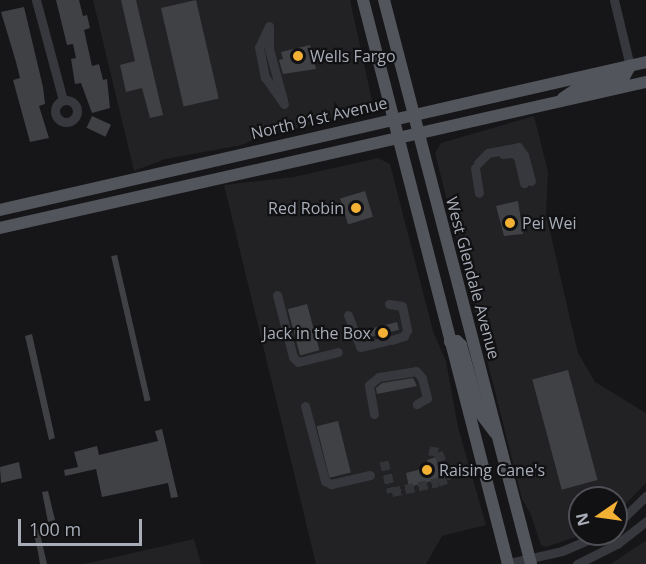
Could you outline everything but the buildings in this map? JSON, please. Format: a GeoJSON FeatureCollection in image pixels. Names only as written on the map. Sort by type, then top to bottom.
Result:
{"type":"FeatureCollection","features":[{"type":"Feature","properties":{"kind":"main road"},"geometry":{"type":"LineString","coordinates":[[363,0],[391,118],[507,564]]}},
{"type":"Feature","properties":{"kind":"main road","name":"West Glendale Avenue"},"geometry":{"type":"LineString","coordinates":[[384,0],[530,562]]}},
{"type":"Feature","properties":{"kind":"main road","name":"North 91st Avenue"},"geometry":{"type":"LineString","coordinates":[[0,210],[391,118],[646,62]]}},
{"type":"Feature","properties":{"kind":"main road"},"geometry":{"type":"LineString","coordinates":[[551,105],[575,90],[624,76],[630,66]]}},
{"type":"Feature","properties":{"kind":"main road"},"geometry":{"type":"LineString","coordinates":[[0,228],[397,141],[646,82]]}},
{"type":"Feature","properties":{"kind":"main road"},"geometry":{"type":"LineString","coordinates":[[158,173],[162,192]]}},
{"type":"Feature","properties":{"kind":"main road"},"geometry":{"type":"LineString","coordinates":[[450,342],[457,340],[461,345],[480,413],[497,436]]}},
{"type":"Feature","properties":{"kind":"street"},"geometry":{"type":"LineString","coordinates":[[36,0],[63,100]]}},
{"type":"Feature","properties":{"kind":"street"},"geometry":{"type":"LineString","coordinates":[[614,0],[630,66]]}},
{"type":"Feature","properties":{"kind":"street"},"geometry":{"type":"LineString","coordinates":[[269,26],[269,49],[284,104],[275,94],[262,63],[259,47],[269,26]]}},
{"type":"Feature","properties":{"kind":"street"},"geometry":{"type":"LineString","coordinates":[[479,194],[477,165],[488,153],[518,147],[522,150],[527,182]]}},
{"type":"Feature","properties":{"kind":"street"},"geometry":{"type":"LineString","coordinates":[[277,295],[293,357],[298,362],[338,352]]}},
{"type":"Feature","properties":{"kind":"street"},"geometry":{"type":"LineString","coordinates":[[348,315],[356,344],[364,347],[404,336],[407,330],[402,306],[395,302],[389,304]]}},
{"type":"Feature","properties":{"kind":"street"},"geometry":{"type":"LineString","coordinates":[[374,414],[369,385],[379,377],[416,370],[422,378],[427,398],[417,404]]}},
{"type":"Feature","properties":{"kind":"street"},"geometry":{"type":"LineString","coordinates":[[305,406],[325,481],[332,484],[370,475]]}},
{"type":"Feature","properties":{"kind":"street"},"geometry":{"type":"LineString","coordinates":[[628,513],[646,496]]}},
{"type":"Feature","properties":{"kind":"street"},"geometry":{"type":"LineString","coordinates":[[577,564],[617,544],[646,521]]}},
{"type":"Feature","properties":{"kind":"street"},"geometry":{"type":"LineString","coordinates":[[507,564],[530,562],[577,546]]}},
{"type":"Feature","properties":{"kind":"shaded area"},"geometry":{"type":"Polygon","coordinates":[[[93,0],[350,0],[373,105],[366,112],[262,136],[242,145],[165,159],[134,171],[93,0]]]}},
{"type":"Feature","properties":{"kind":"shaded area"},"geometry":{"type":"Polygon","coordinates":[[[534,116],[548,172],[546,214],[578,353],[595,382],[646,413],[646,483],[628,502],[628,486],[568,486],[568,539],[546,547],[541,545],[531,515],[522,499],[435,153],[441,143],[534,116]]]}},
{"type":"Feature","properties":{"kind":"shaded area"},"geometry":{"type":"Polygon","coordinates":[[[378,158],[390,164],[433,331],[446,361],[458,427],[486,525],[442,536],[426,564],[316,564],[224,185],[294,177],[378,158]]]}},
{"type":"Feature","properties":{"kind":"shaded area"},"geometry":{"type":"Polygon","coordinates":[[[194,539],[201,564],[84,564],[194,539]]]}},
{"type":"Feature","properties":{"kind":"shaded area"},"geometry":{"type":"Polygon","coordinates":[[[646,541],[646,564],[611,564],[633,549],[646,541]]]}},
{"type":"Feature","properties":{"kind":"tunnel"},"geometry":{"type":"LineString","coordinates":[[384,461],[392,492],[446,479],[447,473],[438,452],[428,450]]}},
{"type":"Feature","properties":{"kind":"place","name":"Wells Fargo"},"geometry":{"type":"Point","coordinates":[298,56]}},
{"type":"Feature","properties":{"kind":"place","name":"Red Robin"},"geometry":{"type":"Point","coordinates":[356,208]}},
{"type":"Feature","properties":{"kind":"place","name":"Pei Wei"},"geometry":{"type":"Point","coordinates":[510,223]}},
{"type":"Feature","properties":{"kind":"place","name":"Jack in the Box"},"geometry":{"type":"Point","coordinates":[383,333]}},
{"type":"Feature","properties":{"kind":"place","name":"Raising Cane's"},"geometry":{"type":"Point","coordinates":[427,470]}}]}
